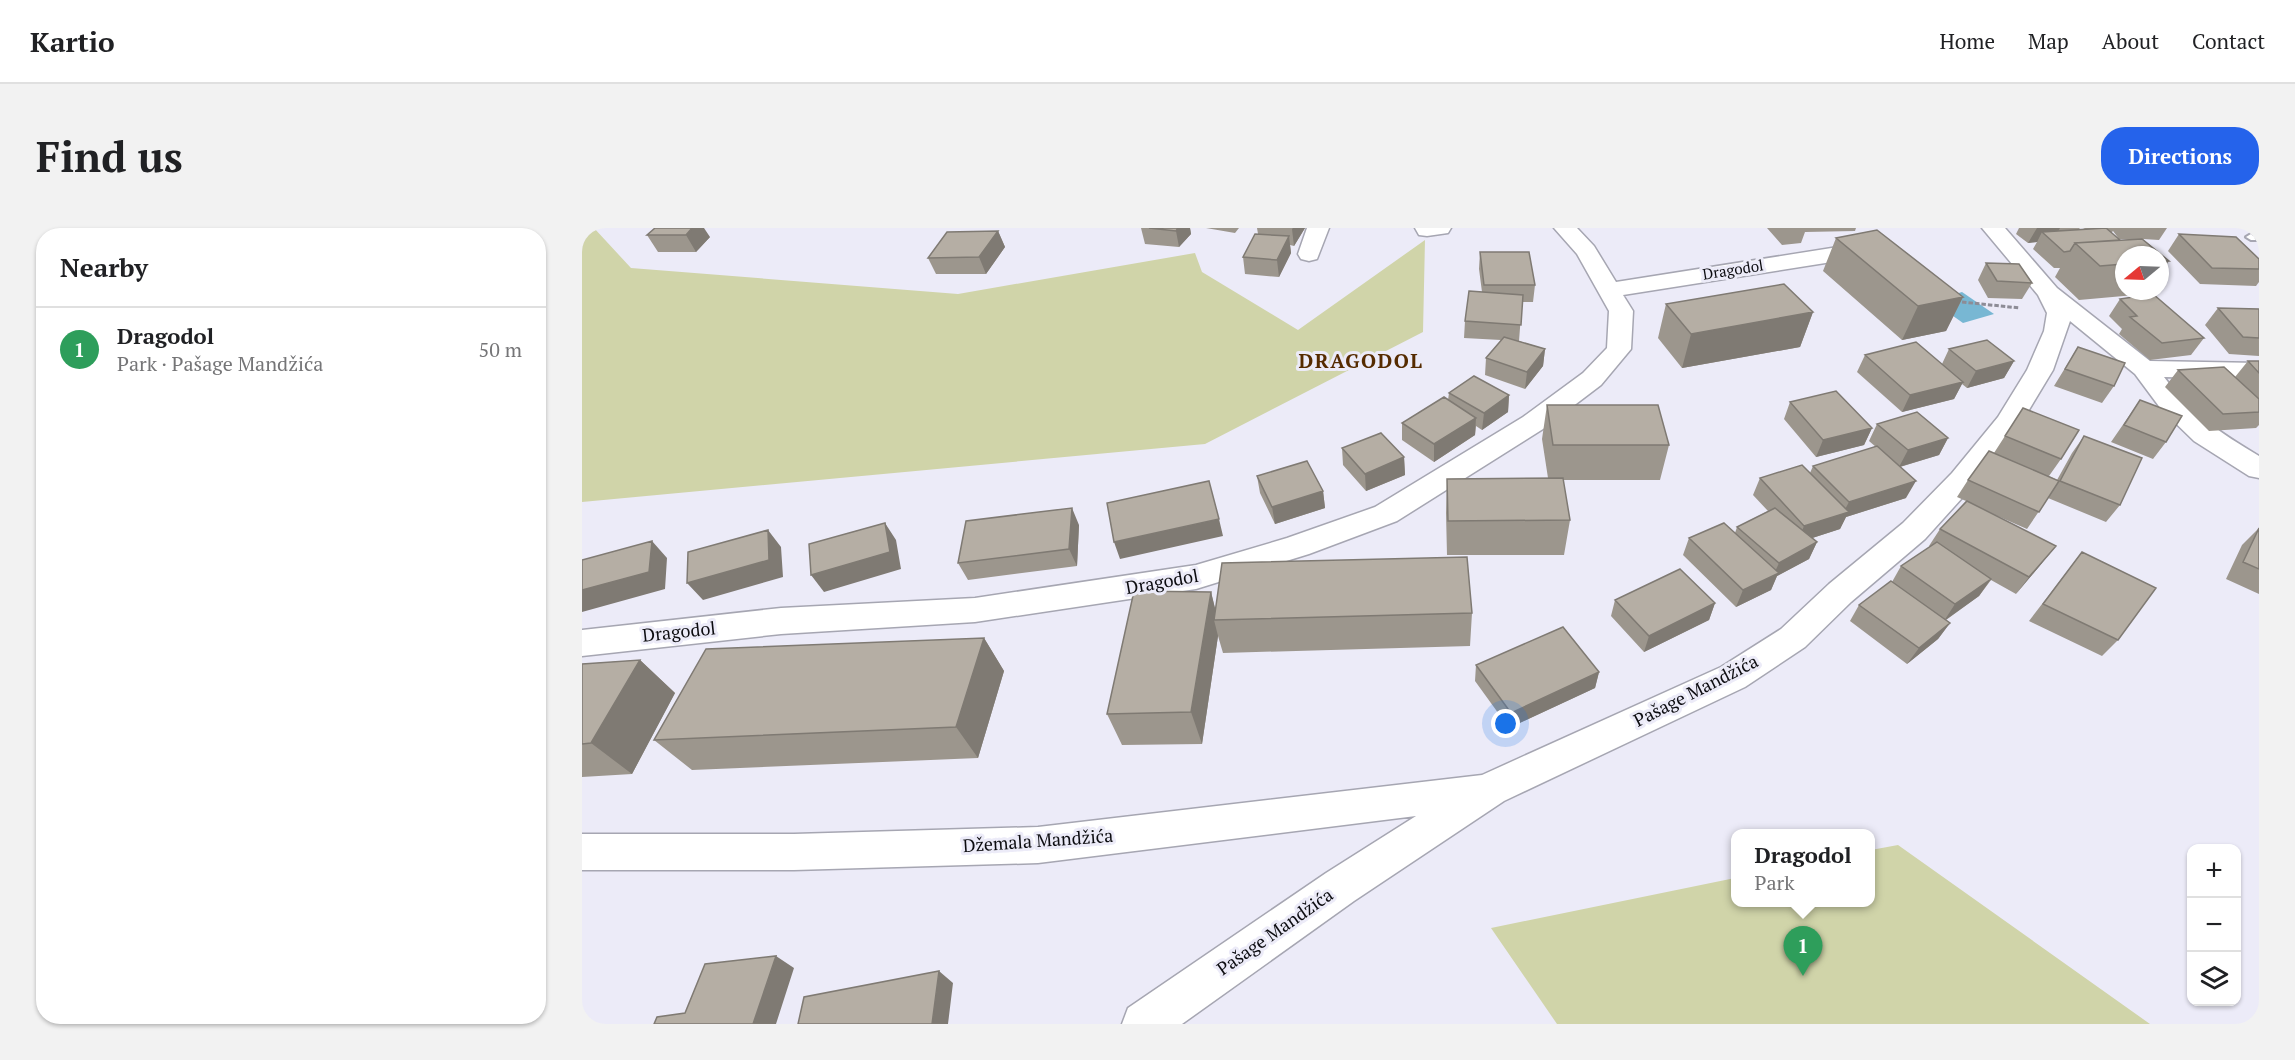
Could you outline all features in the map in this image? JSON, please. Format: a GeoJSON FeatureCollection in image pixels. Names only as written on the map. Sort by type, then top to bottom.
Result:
{"type":"FeatureCollection","features":[{"type":"Feature","properties":{"kind":"street"},"geometry":{"type":"LineString","coordinates":[[1309,254],[1318,228]]}},
{"type":"Feature","properties":{"kind":"street"},"geometry":{"type":"LineString","coordinates":[[1426,228],[1427,230],[1440,228]]}},
{"type":"Feature","properties":{"kind":"street","name":"Dragodol"},"geometry":{"type":"LineString","coordinates":[[582,643],[781,621],[998,606],[1196,577],[1298,546],[1386,514],[1533,423],[1592,379],[1619,349],[1621,311],[1586,251],[1566,228]]}},
{"type":"Feature","properties":{"kind":"street"},"geometry":{"type":"LineString","coordinates":[[1993,228],[2054,303],[2144,369],[2170,403],[2204,435],[2259,469]]}},
{"type":"Feature","properties":{"kind":"street","name":"Dragodol"},"geometry":{"type":"LineString","coordinates":[[1609,290],[1857,251]]}},
{"type":"Feature","properties":{"kind":"street","name":"Pašage Mandžića"},"geometry":{"type":"LineString","coordinates":[[1144,1024],[1340,887],[1491,789],[1702,693],[1733,677],[1793,638],[1840,593],[1914,531],[1962,480],[2008,422],[2040,370],[2056,331],[2054,303]]}},
{"type":"Feature","properties":{"kind":"street"},"geometry":{"type":"LineString","coordinates":[[2144,369],[2259,371]]}},
{"type":"Feature","properties":{"kind":"street","name":"Džemala Mandžića"},"geometry":{"type":"LineString","coordinates":[[582,852],[794,852],[1038,845],[1491,789]]}},
{"type":"Feature","properties":{"kind":"path"},"geometry":{"type":"LineString","coordinates":[[1962,302],[2054,303]]}},
{"type":"Feature","properties":{"kind":"green space"},"geometry":{"type":"Polygon","coordinates":[[[582,228],[594,228],[631,268],[958,294],[1195,253],[1202,272],[1298,330],[1425,240],[1423,332],[1205,444],[582,502],[582,228]]]}},
{"type":"Feature","properties":{"kind":"green space"},"geometry":{"type":"Polygon","coordinates":[[[1898,845],[2150,1024],[1557,1024],[1491,928],[1731,879],[1731,907],[1875,907],[1875,849],[1898,845]]]}},
{"type":"Feature","properties":{"kind":"water"},"geometry":{"type":"Polygon","coordinates":[[[1962,292],[1994,314],[1963,323],[1932,301],[1962,292]]]}},
{"type":"Feature","properties":{"kind":"building"},"geometry":{"type":"Polygon","coordinates":[[[655,228],[692,228],[686,235],[647,235],[655,228]]]}},
{"type":"Feature","properties":{"kind":"building"},"geometry":{"type":"Polygon","coordinates":[[[1149,228],[1178,228],[1176,231],[1149,228]]]}},
{"type":"Feature","properties":{"kind":"building"},"geometry":{"type":"Polygon","coordinates":[[[2106,228],[2120,240],[2075,243],[2070,251],[2064,252],[2042,232],[2106,228]]]}},
{"type":"Feature","properties":{"kind":"building"},"geometry":{"type":"Polygon","coordinates":[[[1877,230],[1963,297],[1918,306],[1836,238],[1877,230]]]}},
{"type":"Feature","properties":{"kind":"building"},"geometry":{"type":"Polygon","coordinates":[[[998,231],[979,257],[928,258],[947,232],[998,231]]]}},
{"type":"Feature","properties":{"kind":"building"},"geometry":{"type":"Polygon","coordinates":[[[1255,234],[1289,236],[1277,260],[1243,257],[1255,234]]]}},
{"type":"Feature","properties":{"kind":"building"},"geometry":{"type":"Polygon","coordinates":[[[2179,234],[2236,237],[2259,259],[2259,269],[2212,268],[2179,234]]]}},
{"type":"Feature","properties":{"kind":"building"},"geometry":{"type":"Polygon","coordinates":[[[2142,239],[2151,246],[2115,246],[2115,265],[2100,266],[2075,243],[2142,239]]]}},
{"type":"Feature","properties":{"kind":"building"},"geometry":{"type":"Polygon","coordinates":[[[1480,252],[1529,252],[1535,285],[1484,285],[1480,252]]]}},
{"type":"Feature","properties":{"kind":"building"},"geometry":{"type":"Polygon","coordinates":[[[1986,263],[2019,264],[2032,283],[1997,281],[1986,263]]]}},
{"type":"Feature","properties":{"kind":"building"},"geometry":{"type":"Polygon","coordinates":[[[1784,284],[1813,312],[1691,334],[1666,304],[1784,284]]]}},
{"type":"Feature","properties":{"kind":"building"},"geometry":{"type":"Polygon","coordinates":[[[1469,291],[1523,295],[1521,325],[1465,321],[1469,291]]]}},
{"type":"Feature","properties":{"kind":"building"},"geometry":{"type":"Polygon","coordinates":[[[2121,300],[2160,300],[2204,338],[2162,343],[2130,317],[2137,316],[2121,300]]]}},
{"type":"Feature","properties":{"kind":"building"},"geometry":{"type":"Polygon","coordinates":[[[2218,308],[2259,309],[2259,338],[2243,337],[2218,308]]]}},
{"type":"Feature","properties":{"kind":"building"},"geometry":{"type":"Polygon","coordinates":[[[1504,337],[1545,349],[1527,372],[1486,358],[1504,337]]]}},
{"type":"Feature","properties":{"kind":"building"},"geometry":{"type":"Polygon","coordinates":[[[1987,340],[2014,361],[1976,371],[1949,349],[1987,340]]]}},
{"type":"Feature","properties":{"kind":"building"},"geometry":{"type":"Polygon","coordinates":[[[1916,342],[1963,382],[1910,395],[1865,355],[1916,342]]]}},
{"type":"Feature","properties":{"kind":"building"},"geometry":{"type":"Polygon","coordinates":[[[2078,347],[2125,363],[2114,386],[2065,369],[2078,347]]]}},
{"type":"Feature","properties":{"kind":"building"},"geometry":{"type":"Polygon","coordinates":[[[2248,361],[2259,361],[2259,373],[2248,361]]]}},
{"type":"Feature","properties":{"kind":"building"},"geometry":{"type":"Polygon","coordinates":[[[2224,367],[2259,399],[2259,412],[2223,414],[2178,370],[2224,367]]]}},
{"type":"Feature","properties":{"kind":"building"},"geometry":{"type":"Polygon","coordinates":[[[1474,376],[1509,395],[1484,413],[1449,393],[1474,376]]]}},
{"type":"Feature","properties":{"kind":"building"},"geometry":{"type":"Polygon","coordinates":[[[1836,391],[1872,428],[1823,440],[1790,402],[1836,391]]]}},
{"type":"Feature","properties":{"kind":"building"},"geometry":{"type":"Polygon","coordinates":[[[1444,397],[1476,418],[1434,444],[1402,423],[1444,397]]]}},
{"type":"Feature","properties":{"kind":"building"},"geometry":{"type":"Polygon","coordinates":[[[2140,400],[2182,416],[2166,442],[2124,425],[2140,400]]]}},
{"type":"Feature","properties":{"kind":"building"},"geometry":{"type":"Polygon","coordinates":[[[1547,405],[1658,405],[1669,445],[1553,445],[1547,405]]]}},
{"type":"Feature","properties":{"kind":"building"},"geometry":{"type":"Polygon","coordinates":[[[2023,408],[2079,430],[2061,459],[2005,436],[2023,408]]]}},
{"type":"Feature","properties":{"kind":"building"},"geometry":{"type":"Polygon","coordinates":[[[1917,412],[1948,438],[1908,450],[1877,424],[1917,412]]]}},
{"type":"Feature","properties":{"kind":"building"},"geometry":{"type":"Polygon","coordinates":[[[1381,433],[1404,457],[1365,474],[1342,448],[1381,433]]]}},
{"type":"Feature","properties":{"kind":"building"},"geometry":{"type":"Polygon","coordinates":[[[2084,436],[2142,458],[2120,505],[2060,481],[2084,436]]]}},
{"type":"Feature","properties":{"kind":"building"},"geometry":{"type":"Polygon","coordinates":[[[1877,446],[1916,481],[1849,502],[1813,466],[1877,446]]]}},
{"type":"Feature","properties":{"kind":"building"},"geometry":{"type":"Polygon","coordinates":[[[1989,451],[2059,481],[2039,512],[1968,480],[1989,451]]]}},
{"type":"Feature","properties":{"kind":"building"},"geometry":{"type":"Polygon","coordinates":[[[1307,461],[1323,491],[1272,507],[1257,476],[1307,461]]]}},
{"type":"Feature","properties":{"kind":"building"},"geometry":{"type":"Polygon","coordinates":[[[1802,465],[1849,512],[1804,526],[1760,478],[1802,465]]]}},
{"type":"Feature","properties":{"kind":"building"},"geometry":{"type":"Polygon","coordinates":[[[1563,478],[1570,520],[1448,521],[1447,479],[1563,478]]]}},
{"type":"Feature","properties":{"kind":"building"},"geometry":{"type":"Polygon","coordinates":[[[1209,481],[1219,519],[1114,542],[1107,503],[1209,481]]]}},
{"type":"Feature","properties":{"kind":"building"},"geometry":{"type":"Polygon","coordinates":[[[1967,501],[2056,546],[2029,577],[1940,529],[1967,501]]]}},
{"type":"Feature","properties":{"kind":"building"},"geometry":{"type":"Polygon","coordinates":[[[1072,508],[1069,549],[958,563],[966,521],[1072,508]]]}},
{"type":"Feature","properties":{"kind":"building"},"geometry":{"type":"Polygon","coordinates":[[[1775,508],[1817,542],[1779,563],[1737,527],[1775,508]]]}},
{"type":"Feature","properties":{"kind":"building"},"geometry":{"type":"Polygon","coordinates":[[[885,523],[890,552],[811,575],[809,544],[885,523]]]}},
{"type":"Feature","properties":{"kind":"building"},"geometry":{"type":"Polygon","coordinates":[[[1724,523],[1779,573],[1743,590],[1689,538],[1724,523]]]}},
{"type":"Feature","properties":{"kind":"building"},"geometry":{"type":"Polygon","coordinates":[[[2259,528],[2259,569],[2243,562],[2259,528]]]}},
{"type":"Feature","properties":{"kind":"building"},"geometry":{"type":"Polygon","coordinates":[[[768,530],[769,560],[687,583],[688,552],[768,530]]]}},
{"type":"Feature","properties":{"kind":"building"},"geometry":{"type":"Polygon","coordinates":[[[652,541],[649,572],[582,590],[582,560],[652,541]]]}},
{"type":"Feature","properties":{"kind":"building"},"geometry":{"type":"Polygon","coordinates":[[[1937,542],[1991,579],[1955,604],[1901,566],[1937,542]]]}},
{"type":"Feature","properties":{"kind":"building"},"geometry":{"type":"Polygon","coordinates":[[[2082,552],[2156,588],[2118,640],[2043,604],[2082,552]]]}},
{"type":"Feature","properties":{"kind":"building"},"geometry":{"type":"Polygon","coordinates":[[[1467,557],[1472,613],[1214,620],[1222,563],[1467,557]]]}},
{"type":"Feature","properties":{"kind":"building"},"geometry":{"type":"Polygon","coordinates":[[[1680,569],[1715,603],[1649,636],[1615,600],[1680,569]]]}},
{"type":"Feature","properties":{"kind":"building"},"geometry":{"type":"Polygon","coordinates":[[[1891,581],[1950,623],[1919,648],[1859,605],[1891,581]]]}},
{"type":"Feature","properties":{"kind":"building"},"geometry":{"type":"Polygon","coordinates":[[[1134,591],[1211,592],[1191,712],[1107,714],[1134,591]]]}},
{"type":"Feature","properties":{"kind":"building"},"geometry":{"type":"Polygon","coordinates":[[[1563,627],[1599,672],[1511,713],[1476,665],[1563,627]]]}},
{"type":"Feature","properties":{"kind":"building"},"geometry":{"type":"Polygon","coordinates":[[[984,638],[956,727],[654,740],[706,649],[984,638]]]}},
{"type":"Feature","properties":{"kind":"building"},"geometry":{"type":"Polygon","coordinates":[[[640,660],[591,743],[582,744],[582,664],[640,660]]]}},
{"type":"Feature","properties":{"kind":"building"},"geometry":{"type":"Polygon","coordinates":[[[776,956],[753,1024],[654,1024],[657,1017],[685,1013],[705,964],[776,956]]]}},
{"type":"Feature","properties":{"kind":"building"},"geometry":{"type":"Polygon","coordinates":[[[939,971],[932,1024],[798,1024],[804,997],[939,971]]]}},
{"type":"Feature","properties":{"kind":"place","name":"Dragodol"},"geometry":{"type":"Point","coordinates":[1803,976]}},
{"type":"Feature","properties":{"kind":"district","name":"DRAGODOL"},"geometry":{"type":"Point","coordinates":[1361,361]}}]}
